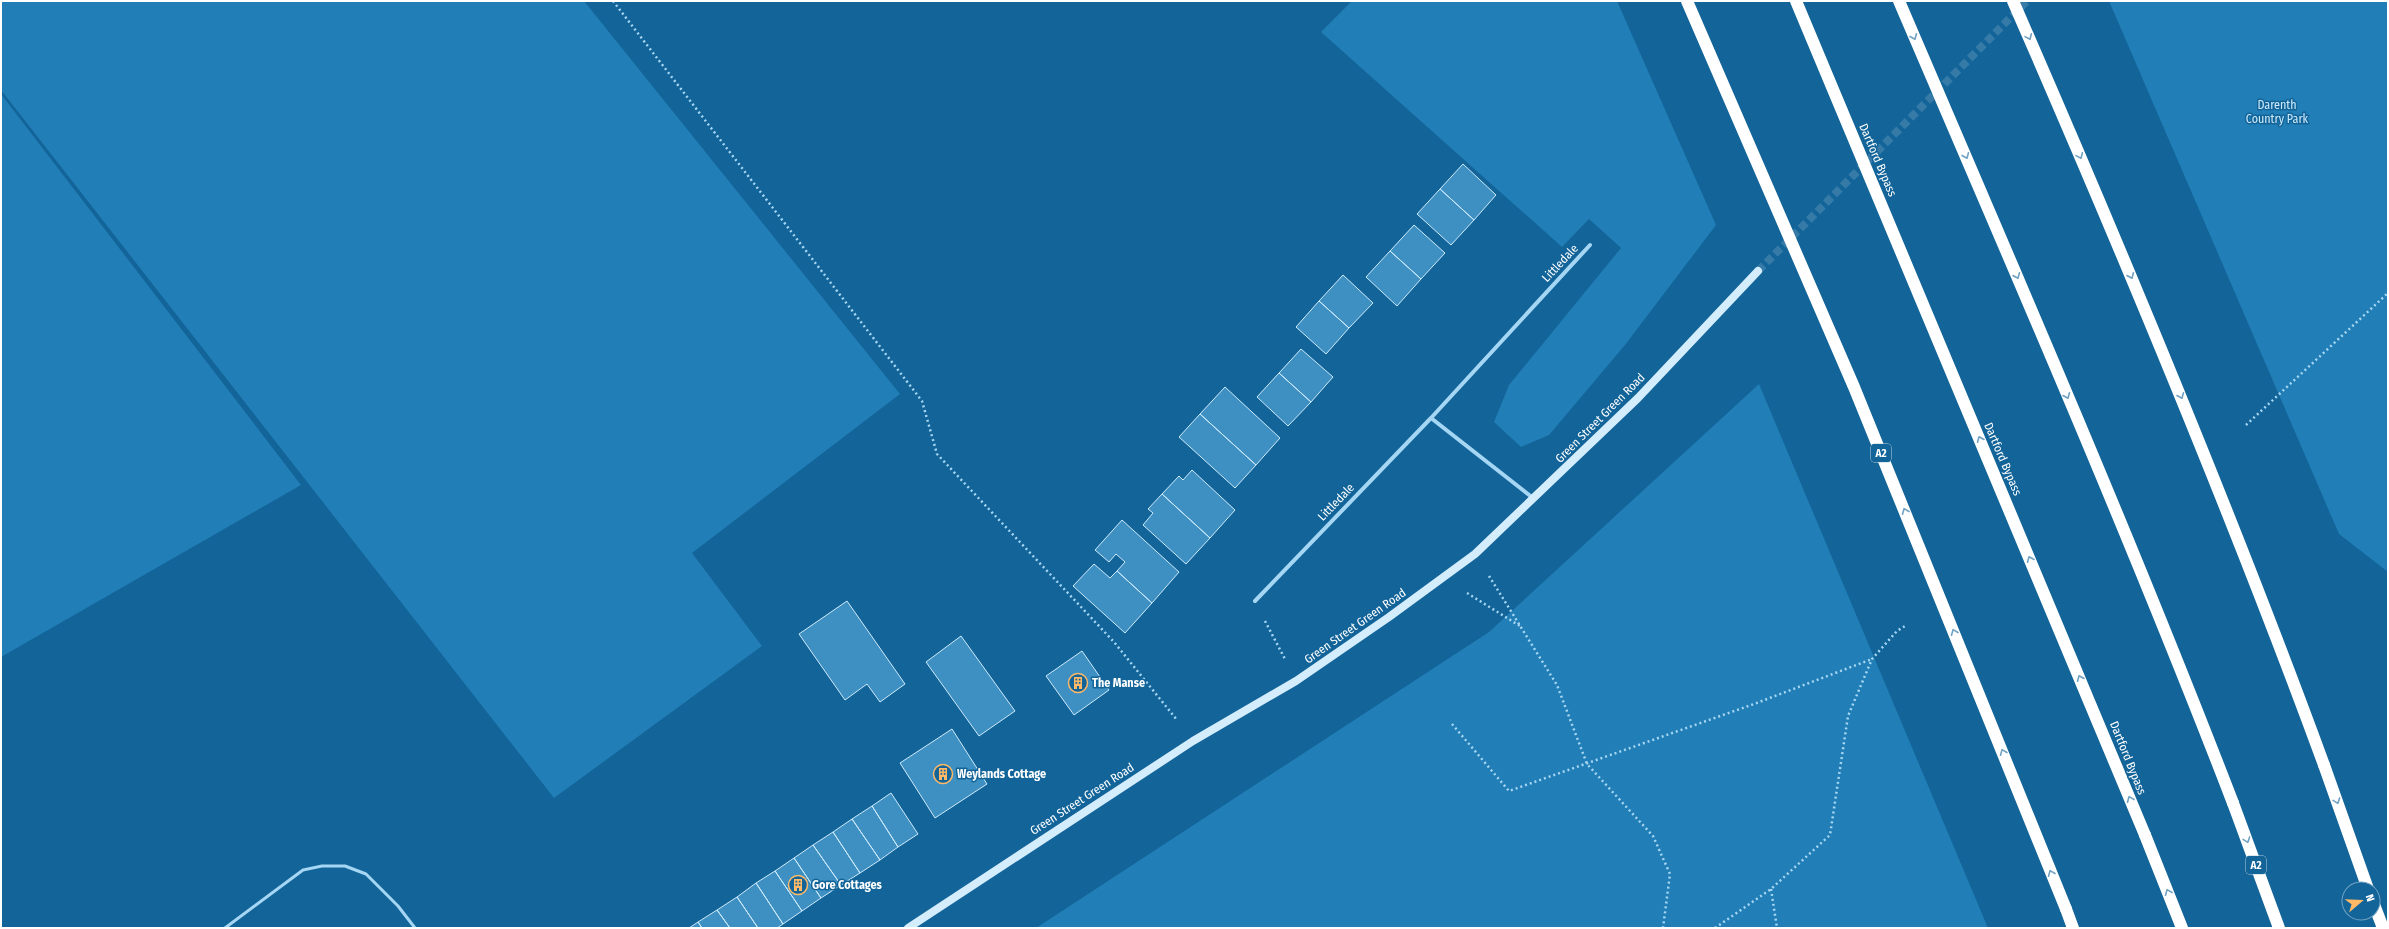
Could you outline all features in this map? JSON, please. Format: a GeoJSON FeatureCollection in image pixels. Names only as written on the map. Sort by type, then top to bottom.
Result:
{"type":"FeatureCollection","features":[{"type":"Feature","properties":{"kind":"highway","name":"A2"},"geometry":{"type":"LineString","coordinates":[[1687,1],[1854,387],[2073,928]]}},
{"type":"Feature","properties":{"kind":"highway","name":"Dartford Bypass"},"geometry":{"type":"LineString","coordinates":[[1796,1],[2145,835],[2182,928]]}},
{"type":"Feature","properties":{"kind":"highway","name":"A2"},"geometry":{"type":"LineString","coordinates":[[1899,1],[2016,273],[2174,651],[2233,803],[2279,928]]}},
{"type":"Feature","properties":{"kind":"highway"},"geometry":{"type":"LineString","coordinates":[[2013,1],[2100,201],[2190,418],[2274,628],[2365,881]]}},
{"type":"Feature","properties":{"kind":"main road","name":"Green Street Green Road"},"geometry":{"type":"LineString","coordinates":[[908,928],[1193,741],[1296,681],[1475,554],[1638,398],[1758,272]]}},
{"type":"Feature","properties":{"kind":"street","name":"Littledale"},"geometry":{"type":"LineString","coordinates":[[1255,601],[1431,418],[1590,245]]}},
{"type":"Feature","properties":{"kind":"street"},"geometry":{"type":"LineString","coordinates":[[1431,418],[1534,499]]}},
{"type":"Feature","properties":{"kind":"lane"},"geometry":{"type":"LineString","coordinates":[[225,928],[303,870],[322,866],[346,866],[366,874],[398,906],[415,928]]}},
{"type":"Feature","properties":{"kind":"path"},"geometry":{"type":"LineString","coordinates":[[612,1],[922,401],[937,454],[1114,642],[1193,741]]}},
{"type":"Feature","properties":{"kind":"path"},"geometry":{"type":"LineString","coordinates":[[2246,425],[2388,293]]}},
{"type":"Feature","properties":{"kind":"path"},"geometry":{"type":"LineString","coordinates":[[1475,554],[1557,685],[1587,764],[1653,836],[1670,874],[1662,921],[1663,928]]}},
{"type":"Feature","properties":{"kind":"path"},"geometry":{"type":"LineString","coordinates":[[1442,577],[1520,627]]}},
{"type":"Feature","properties":{"kind":"path"},"geometry":{"type":"LineString","coordinates":[[1255,601],[1296,681]]}},
{"type":"Feature","properties":{"kind":"path"},"geometry":{"type":"LineString","coordinates":[[1715,928],[1771,889],[1830,835],[1848,716],[1872,659],[1897,631],[1905,626]]}},
{"type":"Feature","properties":{"kind":"path"},"geometry":{"type":"LineString","coordinates":[[1452,724],[1509,791],[1754,704],[1872,659]]}},
{"type":"Feature","properties":{"kind":"path"},"geometry":{"type":"LineString","coordinates":[[1771,889],[1777,928]]}},
{"type":"Feature","properties":{"kind":"green space"},"geometry":{"type":"Polygon","coordinates":[[[1,1],[584,1],[900,394],[692,553],[762,646],[554,798],[1,90],[1,1]]]}},
{"type":"Feature","properties":{"kind":"green space"},"geometry":{"type":"Polygon","coordinates":[[[1352,1],[1617,1],[1716,225],[1625,345],[1549,435],[1521,447],[1494,422],[1509,385],[1621,248],[1589,219],[1562,247],[1321,32],[1352,1]]]}},
{"type":"Feature","properties":{"kind":"green space","name":"Darenth Country Park"},"geometry":{"type":"Polygon","coordinates":[[[2109,1],[2388,1],[2388,572],[2339,534],[2109,1]]]}},
{"type":"Feature","properties":{"kind":"green space"},"geometry":{"type":"Polygon","coordinates":[[[1,94],[301,485],[1,657],[1,94]]]}},
{"type":"Feature","properties":{"kind":"green space"},"geometry":{"type":"Polygon","coordinates":[[[1759,384],[1988,928],[1036,928],[1489,632],[1759,384]]]}},
{"type":"Feature","properties":{"kind":"building"},"geometry":{"type":"Polygon","coordinates":[[[1463,164],[1496,195],[1474,220],[1440,189],[1463,164]]]}},
{"type":"Feature","properties":{"kind":"building"},"geometry":{"type":"Polygon","coordinates":[[[1440,189],[1474,220],[1451,245],[1417,214],[1440,189]]]}},
{"type":"Feature","properties":{"kind":"building"},"geometry":{"type":"Polygon","coordinates":[[[1414,225],[1445,253],[1421,279],[1390,251],[1414,225]]]}},
{"type":"Feature","properties":{"kind":"building"},"geometry":{"type":"Polygon","coordinates":[[[1390,251],[1421,279],[1397,306],[1366,277],[1390,251]]]}},
{"type":"Feature","properties":{"kind":"building"},"geometry":{"type":"Polygon","coordinates":[[[1343,275],[1373,303],[1349,328],[1319,301],[1343,275]]]}},
{"type":"Feature","properties":{"kind":"building"},"geometry":{"type":"Polygon","coordinates":[[[1319,301],[1349,328],[1326,354],[1296,327],[1319,301]]]}},
{"type":"Feature","properties":{"kind":"building"},"geometry":{"type":"Polygon","coordinates":[[[1301,349],[1333,377],[1311,402],[1279,373],[1301,349]]]}},
{"type":"Feature","properties":{"kind":"building"},"geometry":{"type":"Polygon","coordinates":[[[1279,373],[1311,402],[1288,426],[1257,397],[1279,373]]]}},
{"type":"Feature","properties":{"kind":"building"},"geometry":{"type":"Polygon","coordinates":[[[1225,387],[1280,438],[1256,465],[1200,414],[1225,387]]]}},
{"type":"Feature","properties":{"kind":"building"},"geometry":{"type":"Polygon","coordinates":[[[1200,414],[1256,465],[1235,488],[1179,437],[1200,414]]]}},
{"type":"Feature","properties":{"kind":"building"},"geometry":{"type":"Polygon","coordinates":[[[1192,470],[1235,510],[1210,538],[1162,494],[1179,476],[1183,480],[1192,470]]]}},
{"type":"Feature","properties":{"kind":"building"},"geometry":{"type":"Polygon","coordinates":[[[1162,494],[1210,538],[1186,564],[1143,525],[1153,513],[1148,509],[1162,494]]]}},
{"type":"Feature","properties":{"kind":"building"},"geometry":{"type":"Polygon","coordinates":[[[1122,520],[1179,572],[1152,603],[1117,571],[1125,562],[1116,554],[1109,562],[1095,550],[1122,520]]]}},
{"type":"Feature","properties":{"kind":"building"},"geometry":{"type":"Polygon","coordinates":[[[1094,564],[1110,578],[1117,571],[1152,603],[1125,633],[1073,586],[1094,564]]]}},
{"type":"Feature","properties":{"kind":"building"},"geometry":{"type":"Polygon","coordinates":[[[847,601],[905,684],[880,702],[867,684],[845,700],[799,634],[847,601]]]}},
{"type":"Feature","properties":{"kind":"building"},"geometry":{"type":"Polygon","coordinates":[[[961,636],[1015,711],[979,736],[926,662],[961,636]]]}},
{"type":"Feature","properties":{"kind":"building","name":"The Manse"},"geometry":{"type":"Polygon","coordinates":[[[1082,651],[1109,690],[1074,715],[1046,676],[1082,651]]]}},
{"type":"Feature","properties":{"kind":"building","name":"Weylands Cottage"},"geometry":{"type":"Polygon","coordinates":[[[952,729],[987,784],[935,818],[900,763],[952,729]]]}},
{"type":"Feature","properties":{"kind":"building","name":"Gore Cottages"},"geometry":{"type":"Polygon","coordinates":[[[891,793],[918,834],[898,847],[872,806],[891,793]]]}},
{"type":"Feature","properties":{"kind":"building","name":"Gore Cottages"},"geometry":{"type":"Polygon","coordinates":[[[872,806],[898,847],[880,860],[852,819],[872,806]]]}},
{"type":"Feature","properties":{"kind":"building","name":"Gore Cottages"},"geometry":{"type":"Polygon","coordinates":[[[852,819],[880,860],[860,873],[833,832],[852,819]]]}},
{"type":"Feature","properties":{"kind":"building","name":"Gore Cottages"},"geometry":{"type":"Polygon","coordinates":[[[833,832],[860,873],[841,885],[813,845],[833,832]]]}},
{"type":"Feature","properties":{"kind":"building","name":"Gore Cottages"},"geometry":{"type":"Polygon","coordinates":[[[813,845],[841,885],[821,898],[794,858],[813,845]]]}},
{"type":"Feature","properties":{"kind":"building","name":"Gore Cottages"},"geometry":{"type":"Polygon","coordinates":[[[794,858],[821,898],[802,911],[775,871],[794,858]]]}},
{"type":"Feature","properties":{"kind":"building","name":"Gore Cottages"},"geometry":{"type":"Polygon","coordinates":[[[775,871],[802,911],[783,924],[756,883],[775,871]]]}},
{"type":"Feature","properties":{"kind":"building"},"geometry":{"type":"Polygon","coordinates":[[[756,883],[783,924],[777,928],[758,928],[737,897],[756,883]]]}},
{"type":"Feature","properties":{"kind":"building"},"geometry":{"type":"Polygon","coordinates":[[[737,897],[758,928],[730,928],[717,910],[737,897]]]}},
{"type":"Feature","properties":{"kind":"building"},"geometry":{"type":"Polygon","coordinates":[[[717,910],[730,928],[702,928],[698,922],[717,910]]]}},
{"type":"Feature","properties":{"kind":"building"},"geometry":{"type":"Polygon","coordinates":[[[698,922],[702,928],[689,928],[698,922]]]}},
{"type":"Feature","properties":{"kind":"tunnel"},"geometry":{"type":"LineString","coordinates":[[1758,271],[2027,1]]}},
{"type":"Feature","properties":{"kind":"place","name":"The Manse"},"geometry":{"type":"Point","coordinates":[1078,683]}},
{"type":"Feature","properties":{"kind":"place","name":"Weylands Cottage"},"geometry":{"type":"Point","coordinates":[943,774]}},
{"type":"Feature","properties":{"kind":"place","name":"Gore Cottages"},"geometry":{"type":"Point","coordinates":[798,885]}}]}
